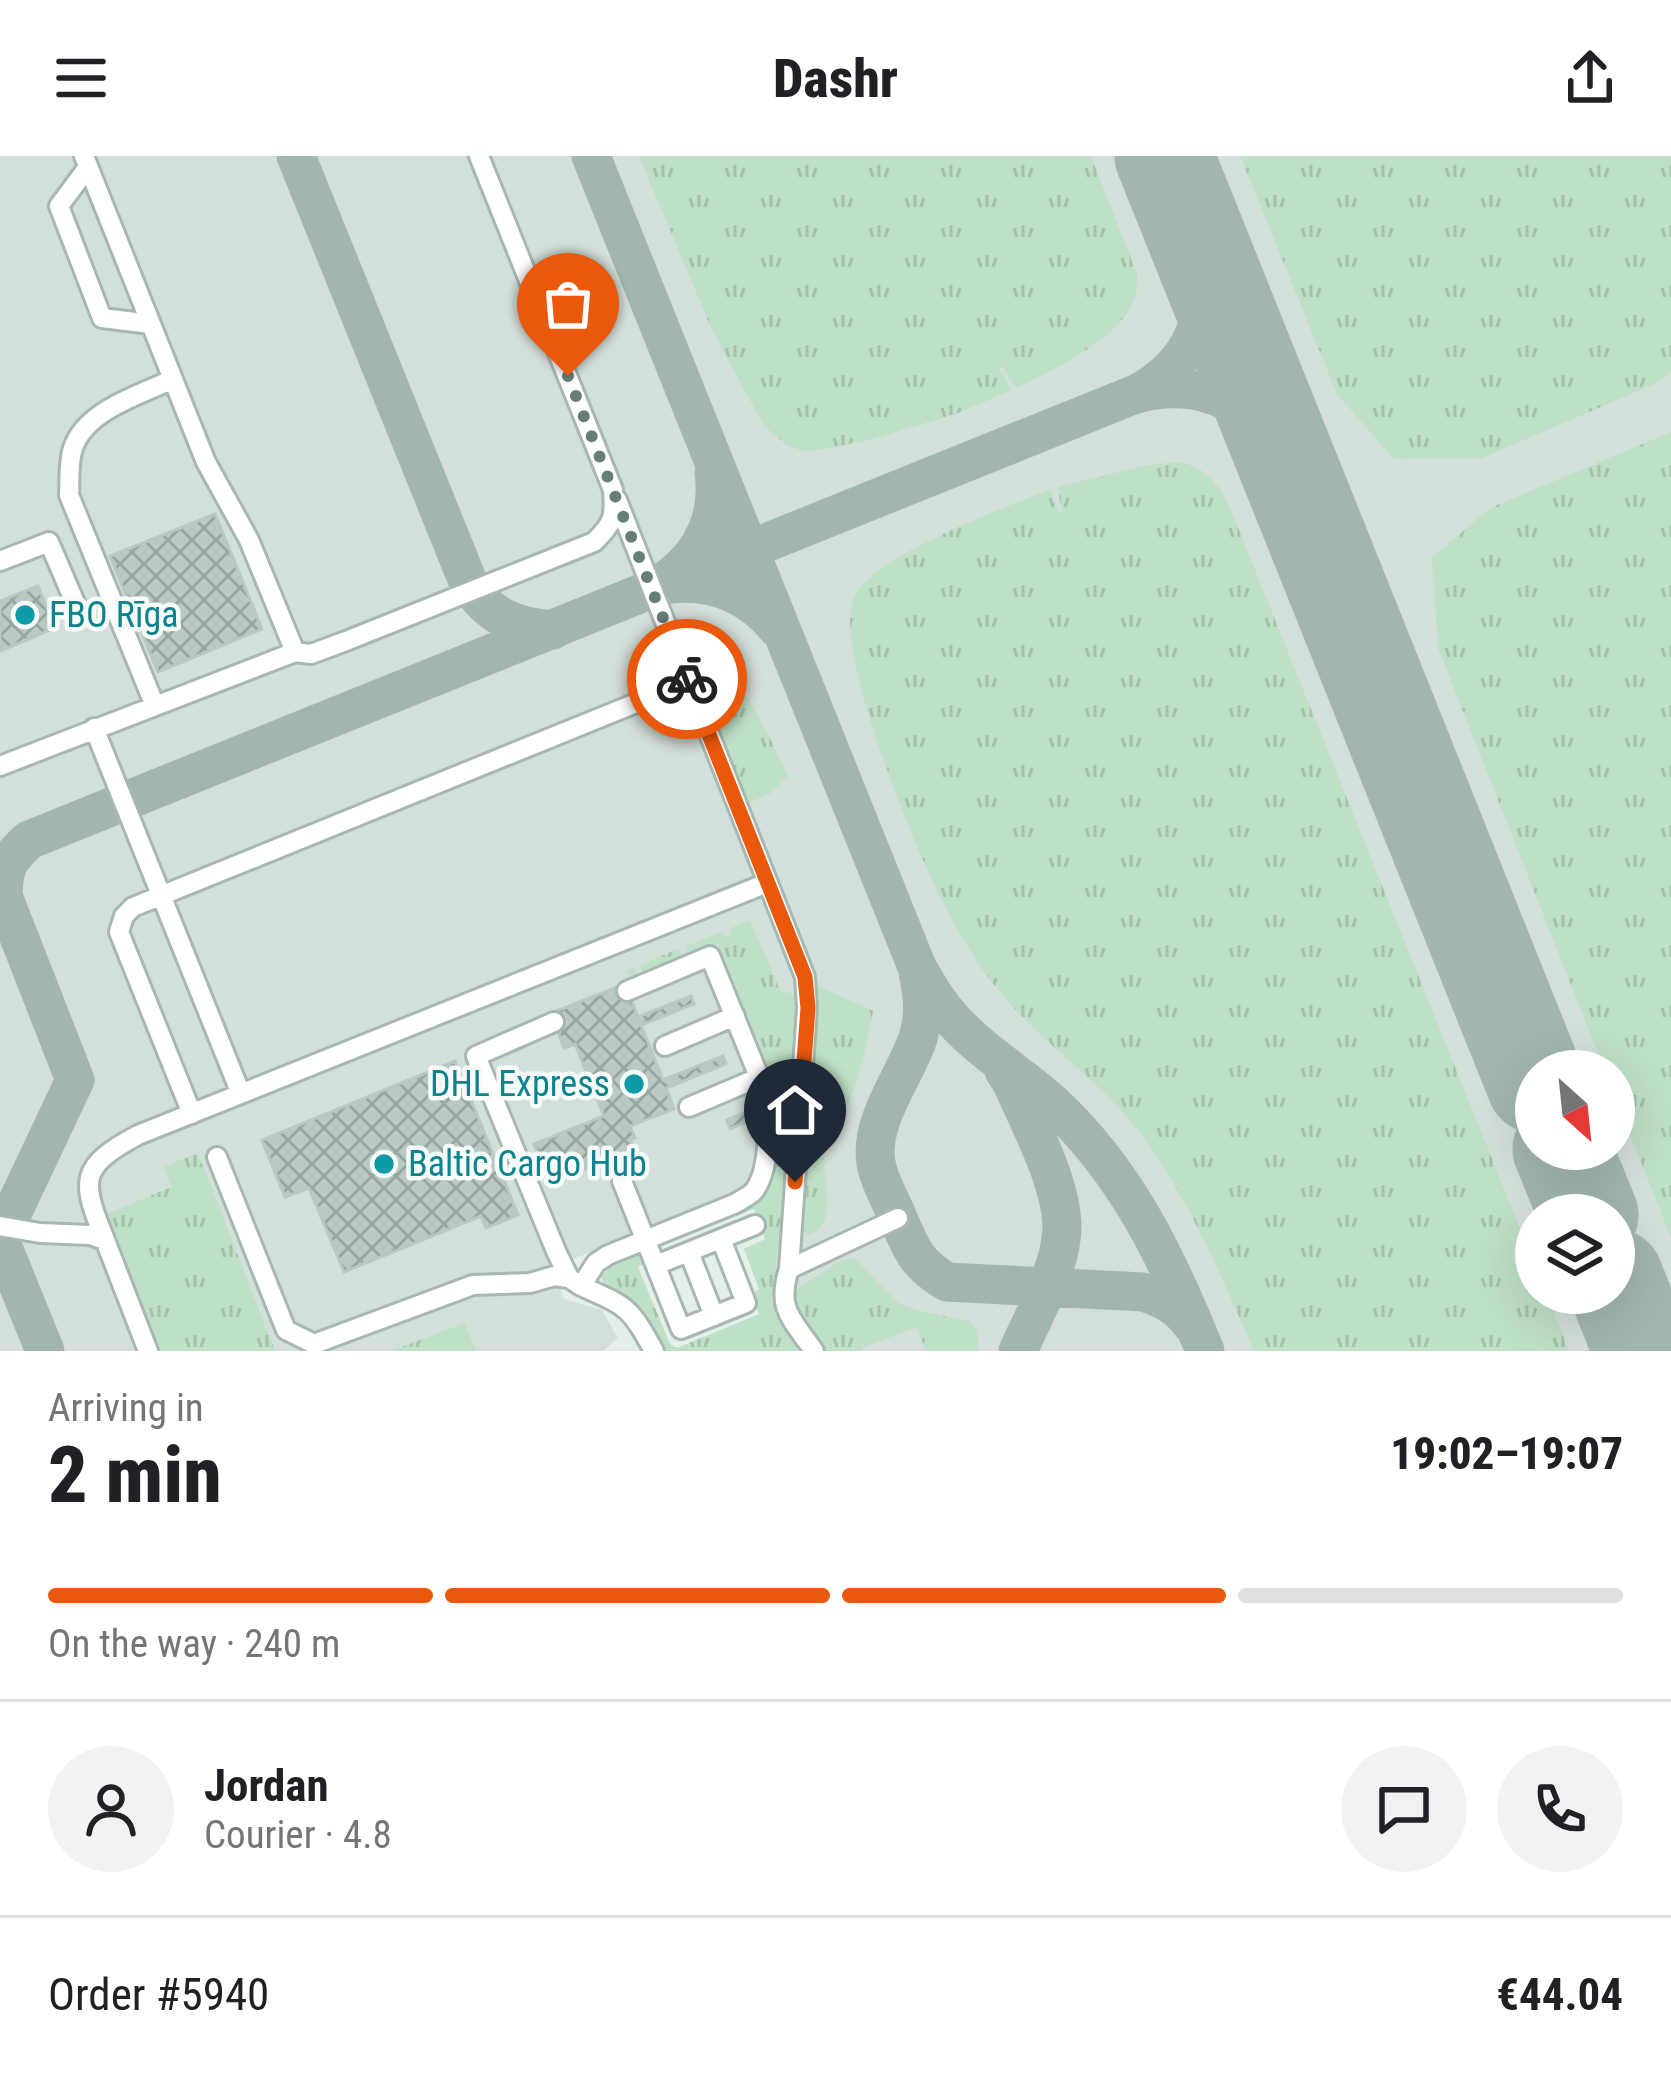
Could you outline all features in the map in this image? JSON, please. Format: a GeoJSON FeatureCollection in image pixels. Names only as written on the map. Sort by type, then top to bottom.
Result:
{"type":"FeatureCollection","features":[{"type":"Feature","properties":{"kind":"lane"},"geometry":{"type":"LineString","coordinates":[[479,156],[805,977],[789,1269],[783,1301],[814,1351]]}},
{"type":"Feature","properties":{"kind":"lane"},"geometry":{"type":"LineString","coordinates":[[86,161],[206,462],[249,540],[295,652]]}},
{"type":"Feature","properties":{"kind":"lane"},"geometry":{"type":"LineString","coordinates":[[86,161],[59,206],[102,318],[151,324]]}},
{"type":"Feature","properties":{"kind":"lane"},"geometry":{"type":"LineString","coordinates":[[155,706],[69,495],[70,463],[74,443],[92,421],[173,379]]}},
{"type":"Feature","properties":{"kind":"lane"},"geometry":{"type":"LineString","coordinates":[[0,766],[295,652],[311,654],[346,641],[594,542],[607,530],[614,514],[613,490]]}},
{"type":"Feature","properties":{"kind":"lane"},"geometry":{"type":"LineString","coordinates":[[0,561],[49,542],[79,612]]}},
{"type":"Feature","properties":{"kind":"lane"},"geometry":{"type":"LineString","coordinates":[[192,1114],[119,932],[133,907],[688,682]]}},
{"type":"Feature","properties":{"kind":"lane"},"geometry":{"type":"LineString","coordinates":[[94,728],[241,1094]]}},
{"type":"Feature","properties":{"kind":"lane"},"geometry":{"type":"LineString","coordinates":[[148,1351],[88,1197],[88,1180],[109,1151],[138,1135],[767,883]]}},
{"type":"Feature","properties":{"kind":"lane"},"geometry":{"type":"LineString","coordinates":[[575,1282],[596,1262],[734,1204],[755,1189],[762,1175],[770,1117],[766,1094],[710,956],[627,991]]}},
{"type":"Feature","properties":{"kind":"lane"},"geometry":{"type":"LineString","coordinates":[[665,1046],[735,1016]]}},
{"type":"Feature","properties":{"kind":"lane"},"geometry":{"type":"LineString","coordinates":[[554,1022],[476,1056],[575,1282]]}},
{"type":"Feature","properties":{"kind":"lane"},"geometry":{"type":"LineString","coordinates":[[689,1108],[760,1078]]}},
{"type":"Feature","properties":{"kind":"lane"},"geometry":{"type":"LineString","coordinates":[[217,1156],[286,1330],[314,1343],[473,1285],[530,1283],[554,1276],[622,1304],[634,1315],[654,1351]]}},
{"type":"Feature","properties":{"kind":"lane"},"geometry":{"type":"LineString","coordinates":[[622,1180],[681,1329],[746,1303],[721,1239]]}},
{"type":"Feature","properties":{"kind":"lane"},"geometry":{"type":"LineString","coordinates":[[789,1269],[898,1218]]}},
{"type":"Feature","properties":{"kind":"lane"},"geometry":{"type":"LineString","coordinates":[[656,1265],[755,1225]]}},
{"type":"Feature","properties":{"kind":"lane"},"geometry":{"type":"LineString","coordinates":[[0,1226],[105,1240]]}},
{"type":"Feature","properties":{"kind":"lane"},"geometry":{"type":"LineString","coordinates":[[689,1252],[714,1316]]}},
{"type":"Feature","properties":{"kind":"shaded area"},"geometry":{"type":"Polygon","coordinates":[[[0,156],[1671,156],[1671,1351],[765,1351],[771,1180],[571,1260],[566,1248],[547,1255],[564,1299],[602,1310],[618,1338],[603,1351],[0,1351],[0,156]]]}},
{"type":"Feature","properties":{"kind":"green space"},"geometry":{"type":"Polygon","coordinates":[[[639,156],[1091,156],[1137,274],[1134,300],[1113,329],[1047,373],[1016,388],[1002,366],[999,369],[1012,390],[958,413],[870,440],[807,452],[788,446],[764,426],[712,330],[639,156]]]}},
{"type":"Feature","properties":{"kind":"green space"},"geometry":{"type":"Polygon","coordinates":[[[1240,156],[1671,156],[1671,373],[1482,458],[1394,459],[1337,394],[1240,156]]]}},
{"type":"Feature","properties":{"kind":"green space"},"geometry":{"type":"Polygon","coordinates":[[[1671,432],[1671,1238],[1635,1147],[1635,1050],[1597,1050],[1438,648],[1432,558],[1490,508],[1671,432]]]}},
{"type":"Feature","properties":{"kind":"green space"},"geometry":{"type":"Polygon","coordinates":[[[1178,462],[1195,467],[1228,503],[1515,1216],[1515,1314],[1554,1314],[1569,1351],[1254,1351],[1192,1217],[1146,1141],[990,980],[938,892],[872,726],[853,650],[854,597],[886,565],[943,534],[1051,489],[1062,511],[1057,487],[1178,462]]]}},
{"type":"Feature","properties":{"kind":"green space"},"geometry":{"type":"Polygon","coordinates":[[[685,650],[717,662],[750,702],[788,776],[771,793],[748,803],[685,650]]]}},
{"type":"Feature","properties":{"kind":"green space"},"geometry":{"type":"Polygon","coordinates":[[[750,920],[781,992],[797,998],[773,1302],[805,1351],[665,1351],[641,1313],[605,1287],[601,1276],[639,1254],[644,1264],[638,1267],[670,1344],[677,1348],[759,1314],[752,1295],[759,1289],[744,1249],[765,1239],[754,1209],[662,1243],[754,1205],[767,1187],[781,1111],[775,1084],[718,943],[631,978],[627,970],[634,968],[638,974],[643,971],[640,965],[678,949],[682,955],[687,953],[685,947],[722,931],[726,938],[731,935],[729,929],[750,920]]]}},
{"type":"Feature","properties":{"kind":"green space"},"geometry":{"type":"Polygon","coordinates":[[[818,986],[873,1011],[856,1082],[826,1147],[824,1220],[808,1235],[800,1228],[800,1219],[818,986]]]}},
{"type":"Feature","properties":{"kind":"green space"},"geometry":{"type":"Polygon","coordinates":[[[197,1153],[275,1351],[158,1351],[105,1215],[171,1187],[164,1167],[197,1153]]]}},
{"type":"Feature","properties":{"kind":"green space"},"geometry":{"type":"Polygon","coordinates":[[[855,1258],[898,1303],[969,1321],[977,1331],[978,1351],[926,1351],[917,1327],[862,1351],[825,1351],[797,1310],[795,1295],[843,1259],[855,1258]]]}},
{"type":"Feature","properties":{"kind":"green space"},"geometry":{"type":"Polygon","coordinates":[[[465,1323],[476,1351],[391,1351],[465,1323]]]}},
{"type":"Feature","properties":{"kind":"building"},"geometry":{"type":"Polygon","coordinates":[[[215,514],[262,629],[158,672],[110,556],[215,514]]]}},
{"type":"Feature","properties":{"kind":"building","name":"FBO Rīga"},"geometry":{"type":"Polygon","coordinates":[[[38,586],[55,628],[0,651],[0,601],[38,586]]]}},
{"type":"Feature","properties":{"kind":"building","name":"DHL Express"},"geometry":{"type":"Polygon","coordinates":[[[625,984],[638,1017],[691,996],[694,1004],[641,1025],[663,1080],[723,1056],[726,1064],[666,1088],[674,1109],[630,1126],[636,1153],[550,1183],[534,1144],[604,1116],[575,1044],[564,1048],[551,1013],[625,984]]]}},
{"type":"Feature","properties":{"kind":"building","name":"Baltic Cargo Hub"},"geometry":{"type":"Polygon","coordinates":[[[455,1061],[518,1215],[486,1228],[481,1216],[344,1272],[309,1188],[285,1197],[262,1140],[455,1061]]]}},
{"type":"Feature","properties":{"kind":"building"},"geometry":{"type":"Polygon","coordinates":[[[750,1111],[753,1119],[730,1129],[727,1120],[750,1111]]]}},
{"type":"Feature","properties":{"kind":"taxiway"},"geometry":{"type":"LineString","coordinates":[[296,156],[469,584],[485,605],[504,618],[553,630]]}},
{"type":"Feature","properties":{"kind":"taxiway"},"geometry":{"type":"LineString","coordinates":[[591,156],[917,967],[953,1020],[1052,1103],[1102,1158],[1160,1250],[1205,1351]]}},
{"type":"Feature","properties":{"kind":"taxiway"},"geometry":{"type":"LineString","coordinates":[[1138,393],[1176,363],[1196,328],[1203,286],[1198,240]]}},
{"type":"Feature","properties":{"kind":"taxiway"},"geometry":{"type":"LineString","coordinates":[[0,1239],[75,1080],[3,896],[8,864],[29,840],[1133,395],[1182,389],[1224,400],[1260,426],[1289,466]]}},
{"type":"Feature","properties":{"kind":"taxiway"},"geometry":{"type":"LineString","coordinates":[[669,578],[691,557],[706,532],[714,504],[714,473]]}},
{"type":"Feature","properties":{"kind":"taxiway"},"geometry":{"type":"LineString","coordinates":[[671,584],[730,592],[777,628]]}},
{"type":"Feature","properties":{"kind":"taxiway"},"geometry":{"type":"LineString","coordinates":[[918,972],[920,1030],[883,1115],[875,1147],[882,1183],[921,1261],[947,1282],[1143,1292],[1171,1304],[1193,1326]]}},
{"type":"Feature","properties":{"kind":"taxiway"},"geometry":{"type":"LineString","coordinates":[[1004,1071],[1050,1172],[1062,1226],[1052,1274],[1018,1351]]}},
{"type":"Feature","properties":{"kind":"taxiway"},"geometry":{"type":"LineString","coordinates":[[0,1240],[45,1351]]}},
{"type":"Feature","properties":{"kind":"runway"},"geometry":{"type":"LineString","coordinates":[[1164,156],[1522,1050]]}},
{"type":"Feature","properties":{"kind":"runway"},"geometry":{"type":"LineString","coordinates":[[1571,1170],[1580,1194]]}},
{"type":"Feature","properties":{"kind":"runway"},"geometry":{"type":"LineString","coordinates":[[1628,1314],[1643,1351]]}},
{"type":"Feature","properties":{"kind":"way so far"},"geometry":{"type":"LineString","coordinates":[[568,376],[687,679]]}},
{"type":"Feature","properties":{"kind":"place","name":"FBO Rīga"},"geometry":{"type":"Point","coordinates":[25,615]}},
{"type":"Feature","properties":{"kind":"place","name":"DHL Express"},"geometry":{"type":"Point","coordinates":[634,1084]}},
{"type":"Feature","properties":{"kind":"place","name":"Baltic Cargo Hub"},"geometry":{"type":"Point","coordinates":[384,1164]}},
{"type":"Feature","properties":{"kind":"route"},"geometry":{"type":"LineString","coordinates":[[687,679],[805,977],[808,1008],[795,1182]]}}]}
